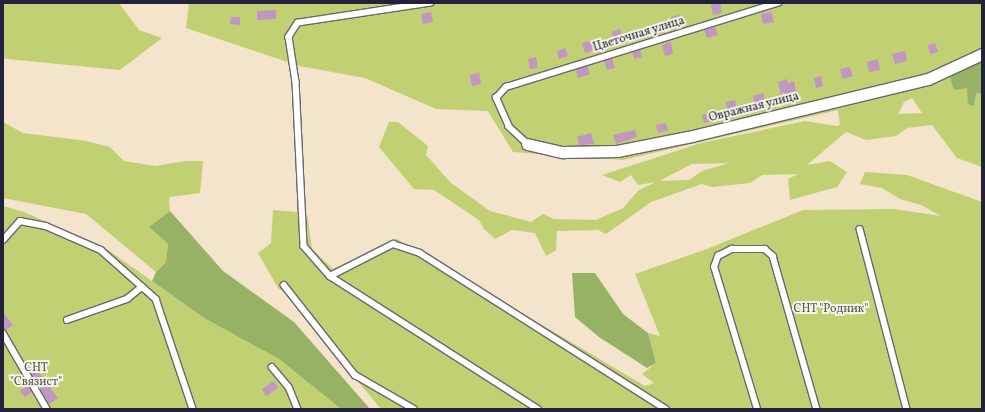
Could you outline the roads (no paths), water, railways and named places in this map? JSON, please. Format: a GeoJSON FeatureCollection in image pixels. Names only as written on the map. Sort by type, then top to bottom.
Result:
{"type":"FeatureCollection","features":[{"type":"Feature","properties":{"kind":"street","name":"Овражная улица"},"geometry":{"type":"LineString","coordinates":[[527,144],[563,152],[617,151],[685,138],[928,79],[982,54]]}},
{"type":"Feature","properties":{"kind":"lane"},"geometry":{"type":"LineString","coordinates":[[431,3],[298,23],[289,37],[296,82],[304,246],[330,276],[538,409]]}},
{"type":"Feature","properties":{"kind":"lane","name":"Цветочная улица"},"geometry":{"type":"LineString","coordinates":[[527,144],[509,127],[496,98],[506,87],[778,3]]}},
{"type":"Feature","properties":{"kind":"lane"},"geometry":{"type":"LineString","coordinates":[[3,240],[20,221],[46,226],[101,250],[156,299],[193,409]]}},
{"type":"Feature","properties":{"kind":"lane"},"geometry":{"type":"LineString","coordinates":[[860,229],[907,409]]}},
{"type":"Feature","properties":{"kind":"lane"},"geometry":{"type":"LineString","coordinates":[[330,276],[393,244],[420,253],[666,409]]}},
{"type":"Feature","properties":{"kind":"lane"},"geometry":{"type":"LineString","coordinates":[[757,409],[714,267],[718,256],[732,249],[765,249],[772,256],[817,409]]}},
{"type":"Feature","properties":{"kind":"lane"},"geometry":{"type":"LineString","coordinates":[[284,285],[354,375],[414,409]]}},
{"type":"Feature","properties":{"kind":"lane"},"geometry":{"type":"LineString","coordinates":[[67,320],[127,299],[142,287]]}},
{"type":"Feature","properties":{"kind":"lane"},"geometry":{"type":"LineString","coordinates":[[3,333],[47,409]]}},
{"type":"Feature","properties":{"kind":"lane"},"geometry":{"type":"LineString","coordinates":[[272,367],[289,387],[298,409]]}},
{"type":"Feature","properties":{"kind":"park label","name":"СНТ \"Родник\""},"geometry":{"type":"Point","coordinates":[831,310]}},
{"type":"Feature","properties":{"kind":"park label","name":"СНТ \"Связист\""},"geometry":{"type":"Point","coordinates":[36,376]}}]}
